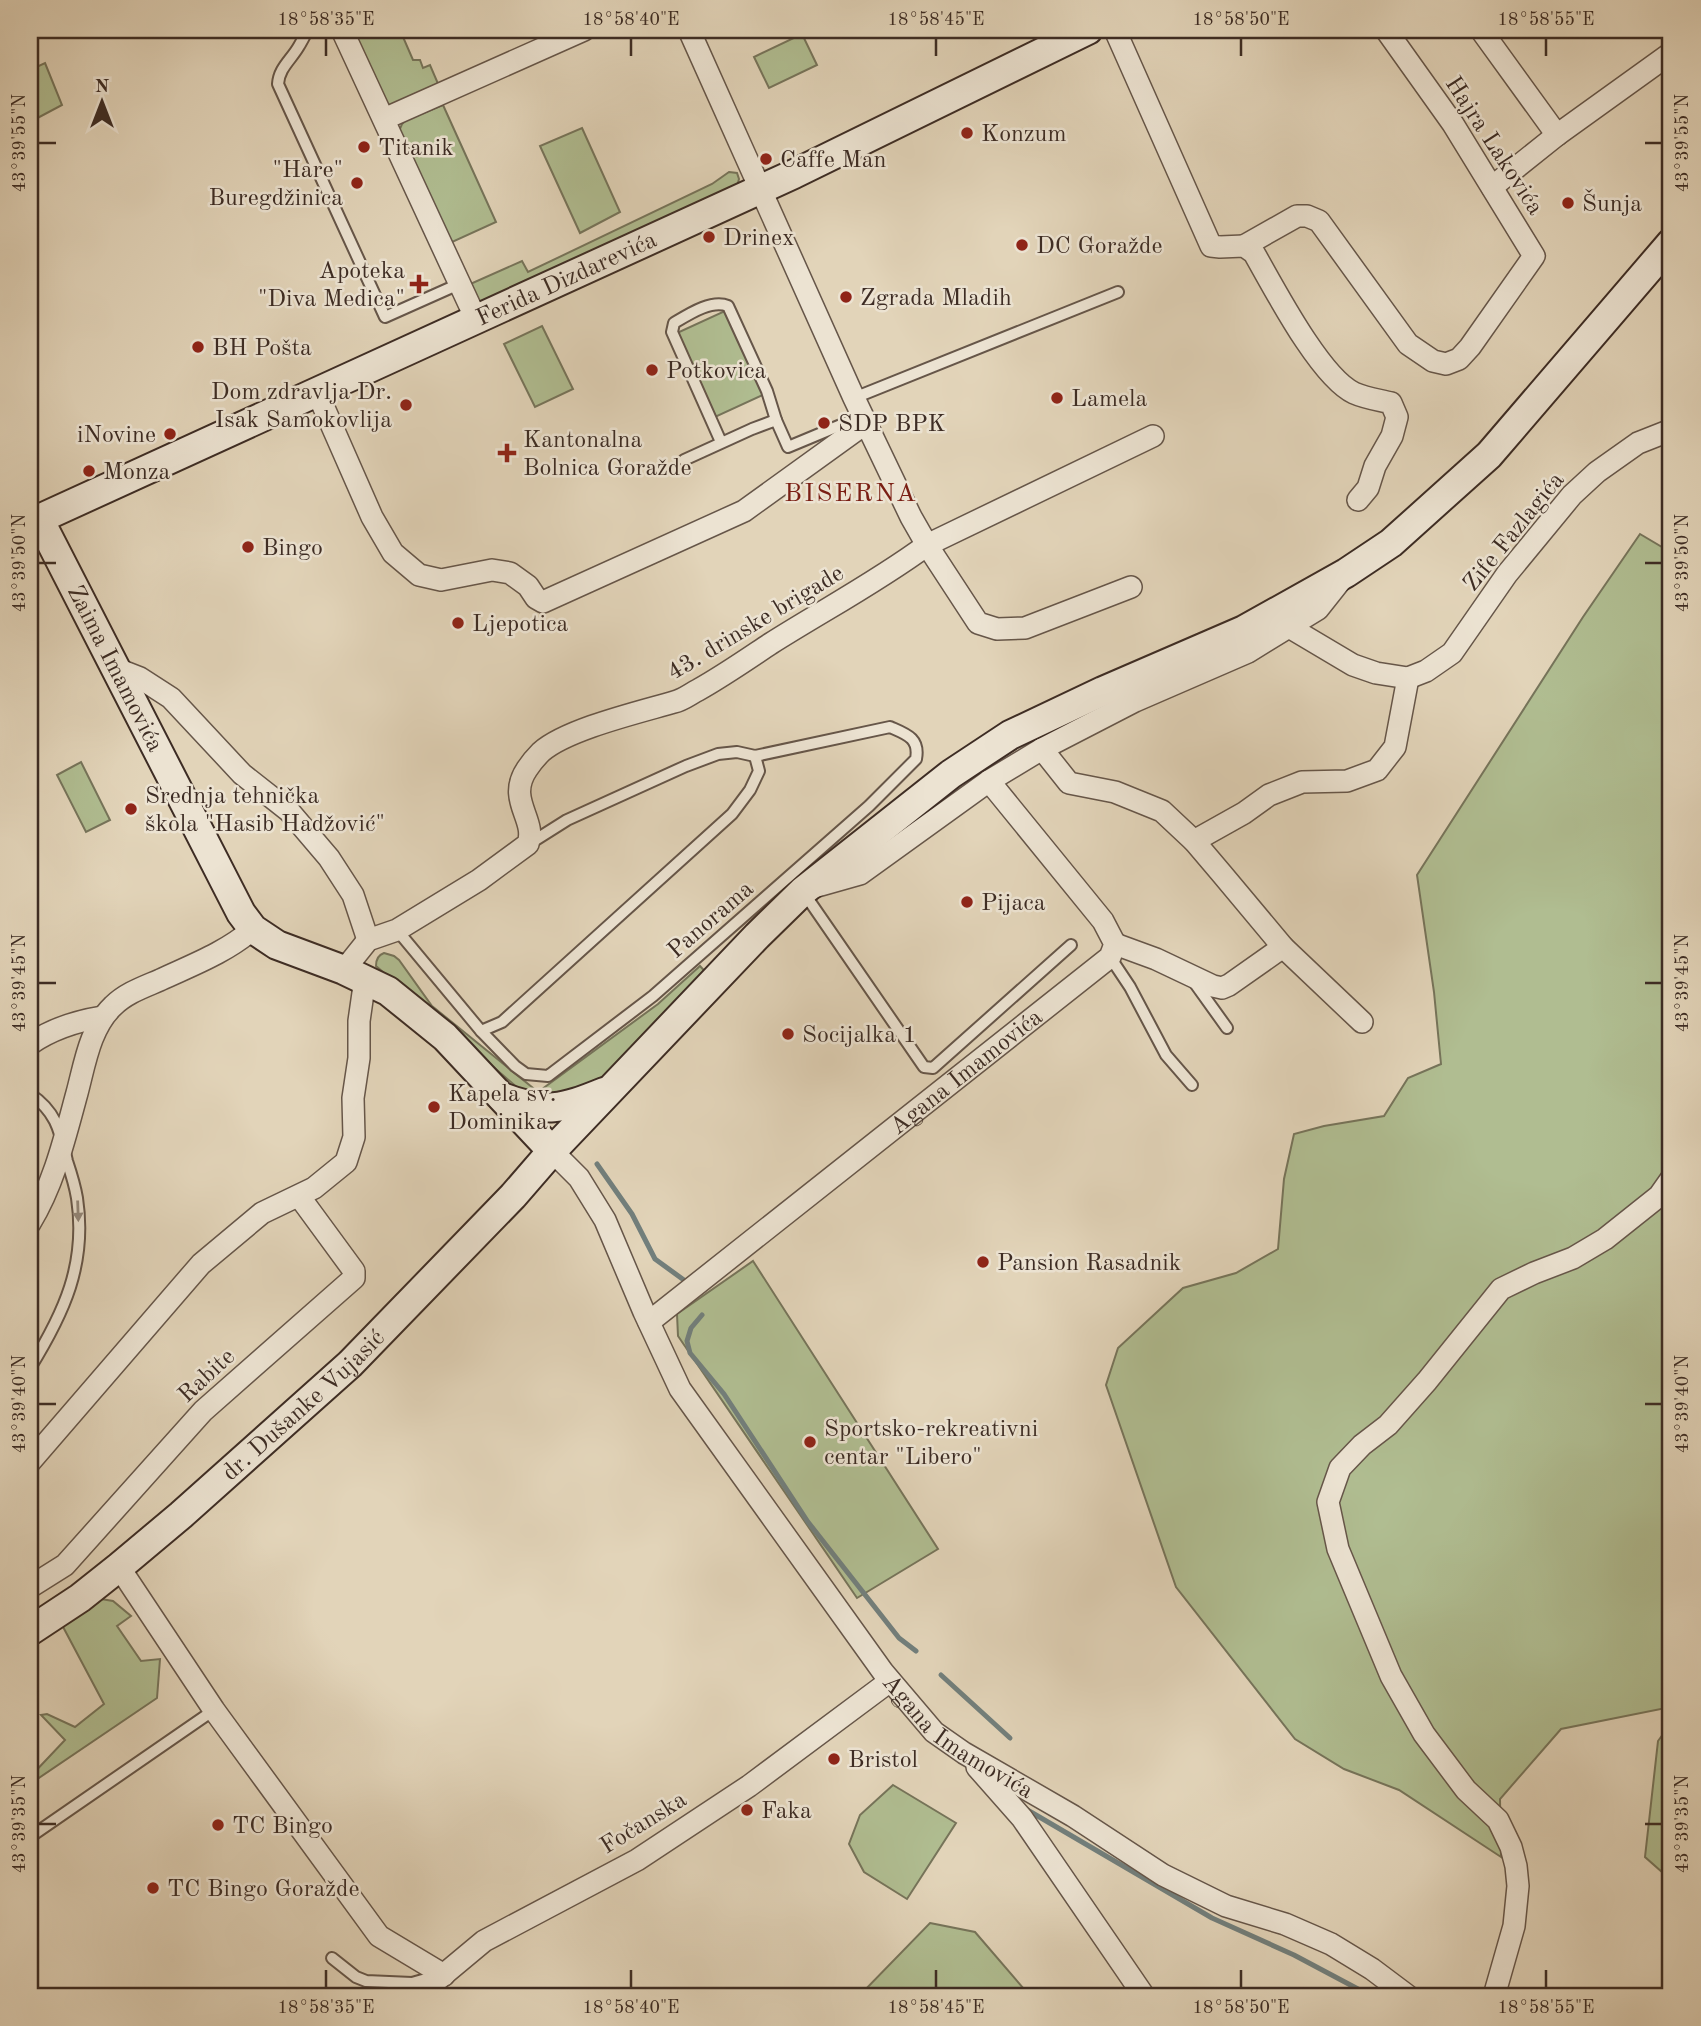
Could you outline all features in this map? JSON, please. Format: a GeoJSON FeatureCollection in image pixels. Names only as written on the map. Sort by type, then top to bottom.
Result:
{"type":"FeatureCollection","features":[{"type":"Feature","properties":{"kind":"main road","name":"Ferida Dizdarevića"},"geometry":{"type":"LineString","coordinates":[[33,515],[317,392],[794,174],[1088,30]]}},
{"type":"Feature","properties":{"kind":"main road","name":"dr. Dušanke Vujasić"},"geometry":{"type":"LineString","coordinates":[[30,1631],[80,1598],[119,1567],[350,1364],[513,1196],[610,1089],[803,891],[951,774],[1010,736],[1103,691],[1244,630],[1346,573],[1391,543],[1489,454],[1671,243]]}},
{"type":"Feature","properties":{"kind":"main road","name":"Zaima Imamovića"},"geometry":{"type":"LineString","coordinates":[[33,515],[117,670],[241,913],[253,929]]}},
{"type":"Feature","properties":{"kind":"main road","name":"Agana Imamovića"},"geometry":{"type":"LineString","coordinates":[[253,929],[277,945],[355,974],[388,991],[430,1024],[552,1150]]}},
{"type":"Feature","properties":{"kind":"main road"},"geometry":{"type":"LineString","coordinates":[[501,1096],[522,1105],[542,1109],[561,1107],[610,1089]]}},
{"type":"Feature","properties":{"kind":"street"},"geometry":{"type":"LineString","coordinates":[[342,30],[476,319]]}},
{"type":"Feature","properties":{"kind":"street"},"geometry":{"type":"LineString","coordinates":[[384,119],[584,30]]}},
{"type":"Feature","properties":{"kind":"street"},"geometry":{"type":"LineString","coordinates":[[689,30],[854,398],[911,517],[978,623],[997,629],[1025,628],[1130,587]]}},
{"type":"Feature","properties":{"kind":"street"},"geometry":{"type":"LineString","coordinates":[[1115,30],[1211,246],[1244,246],[1254,253],[1303,338],[1334,378],[1353,393],[1391,403],[1397,417],[1392,436],[1375,466],[1368,488],[1358,500]]}},
{"type":"Feature","properties":{"kind":"street","name":"Hajra Lakovića"},"geometry":{"type":"LineString","coordinates":[[1244,246],[1297,216],[1319,220],[1408,344],[1433,361],[1446,364],[1459,359],[1470,347],[1534,256],[1453,124],[1386,30]]}},
{"type":"Feature","properties":{"kind":"street"},"geometry":{"type":"LineString","coordinates":[[1481,30],[1557,135]]}},
{"type":"Feature","properties":{"kind":"street"},"geometry":{"type":"LineString","coordinates":[[1492,187],[1557,135],[1671,53]]}},
{"type":"Feature","properties":{"kind":"street"},"geometry":{"type":"LineString","coordinates":[[317,392],[372,517],[393,553],[419,575],[441,580],[492,570],[510,573],[528,586],[536,598],[543,602],[744,511],[866,423]]}},
{"type":"Feature","properties":{"kind":"street","name":"Zife Fazlagića"},"geometry":{"type":"LineString","coordinates":[[1408,678],[1426,671],[1452,653],[1507,573],[1572,495],[1597,472],[1638,443],[1671,430]]}},
{"type":"Feature","properties":{"kind":"street","name":"43. drinske brigade"},"geometry":{"type":"LineString","coordinates":[[528,844],[531,837],[520,806],[520,790],[526,771],[541,752],[562,739],[593,727],[644,709],[678,701],[740,666],[768,645],[927,545],[1153,436]]}},
{"type":"Feature","properties":{"kind":"street"},"geometry":{"type":"LineString","coordinates":[[803,891],[860,874],[989,780],[1042,749],[1135,701],[1248,652],[1318,609],[1346,573]]}},
{"type":"Feature","properties":{"kind":"street"},"geometry":{"type":"LineString","coordinates":[[1194,841],[1244,813],[1269,795],[1302,782],[1347,781],[1377,770],[1395,747],[1408,678],[1376,673],[1353,665],[1289,627]]}},
{"type":"Feature","properties":{"kind":"street"},"geometry":{"type":"LineString","coordinates":[[30,1462],[201,1264],[262,1213],[314,1188],[346,1162],[354,1138],[353,1098],[359,1058],[355,974],[368,940],[354,895],[329,858],[289,811],[242,774],[171,698],[140,678],[117,670]]}},
{"type":"Feature","properties":{"kind":"street"},"geometry":{"type":"LineString","coordinates":[[1042,749],[1069,783],[1115,792],[1162,811],[1194,841],[1283,947],[1362,1022]]}},
{"type":"Feature","properties":{"kind":"street"},"geometry":{"type":"LineString","coordinates":[[989,780],[1103,921],[1112,951],[1156,959],[1190,977],[1222,988],[1283,947]]}},
{"type":"Feature","properties":{"kind":"street"},"geometry":{"type":"LineString","coordinates":[[368,940],[397,930],[479,880],[528,844]]}},
{"type":"Feature","properties":{"kind":"street"},"geometry":{"type":"LineString","coordinates":[[30,1223],[49,1186],[88,1055],[103,1017],[126,996],[215,955],[253,929]]}},
{"type":"Feature","properties":{"kind":"street","name":"Agana Imamovića"},"geometry":{"type":"LineString","coordinates":[[649,1322],[1112,951]]}},
{"type":"Feature","properties":{"kind":"street"},"geometry":{"type":"LineString","coordinates":[[30,1044],[65,1026],[103,1017]]}},
{"type":"Feature","properties":{"kind":"street","name":"Agana Imamovića"},"geometry":{"type":"LineString","coordinates":[[552,1150],[579,1178],[605,1220],[680,1389],[890,1682],[934,1732],[964,1753],[1073,1816],[1163,1875],[1226,1906],[1285,1924],[1331,1944],[1372,1969],[1408,1996]]}},
{"type":"Feature","properties":{"kind":"street"},"geometry":{"type":"LineString","coordinates":[[1494,1996],[1514,1926],[1518,1886],[1517,1866],[1511,1847],[1498,1820],[1465,1790],[1423,1734],[1391,1676],[1338,1549],[1328,1502],[1340,1468],[1362,1445],[1388,1425],[1501,1289],[1573,1258],[1605,1239],[1659,1196],[1671,1179]]}},
{"type":"Feature","properties":{"kind":"street","name":"Rabite"},"geometry":{"type":"LineString","coordinates":[[30,1587],[65,1565],[203,1412],[354,1278],[354,1271],[299,1196]]}},
{"type":"Feature","properties":{"kind":"street"},"geometry":{"type":"LineString","coordinates":[[119,1567],[214,1710],[379,1936],[444,1975]]}},
{"type":"Feature","properties":{"kind":"street","name":"Fočanska"},"geometry":{"type":"LineString","coordinates":[[418,1996],[484,1941],[648,1853],[749,1786],[890,1682]]}},
{"type":"Feature","properties":{"kind":"street"},"geometry":{"type":"LineString","coordinates":[[964,1753],[1022,1818],[1144,1996]]}},
{"type":"Feature","properties":{"kind":"lane"},"geometry":{"type":"LineString","coordinates":[[308,30],[282,68],[278,84],[385,317],[459,284]]}},
{"type":"Feature","properties":{"kind":"lane"},"geometry":{"type":"LineString","coordinates":[[854,398],[1118,292]]}},
{"type":"Feature","properties":{"kind":"lane"},"geometry":{"type":"LineString","coordinates":[[721,442],[672,332],[674,323],[722,303],[728,306],[767,391],[788,447],[848,422],[866,423]]}},
{"type":"Feature","properties":{"kind":"lane"},"geometry":{"type":"LineString","coordinates":[[684,460],[776,420]]}},
{"type":"Feature","properties":{"kind":"lane","name":"Panorama"},"geometry":{"type":"LineString","coordinates":[[397,930],[481,1031],[515,1066],[526,1074],[548,1076],[653,996],[870,806],[916,759],[918,751],[915,741],[909,735],[890,727],[755,756]]}},
{"type":"Feature","properties":{"kind":"lane"},"geometry":{"type":"LineString","coordinates":[[481,1031],[502,1023],[732,814],[750,790],[759,771],[755,756],[737,751],[718,754],[685,766],[567,820],[528,844]]}},
{"type":"Feature","properties":{"kind":"lane"},"geometry":{"type":"LineString","coordinates":[[803,891],[924,1067],[933,1068],[1071,945]]}},
{"type":"Feature","properties":{"kind":"lane"},"geometry":{"type":"LineString","coordinates":[[1112,951],[1166,1055],[1192,1085]]}},
{"type":"Feature","properties":{"kind":"lane"},"geometry":{"type":"LineString","coordinates":[[1190,977],[1227,1028]]}},
{"type":"Feature","properties":{"kind":"lane"},"geometry":{"type":"LineString","coordinates":[[30,1094],[48,1108],[57,1122],[77,1198],[79,1249],[72,1284],[53,1331],[30,1368]]}},
{"type":"Feature","properties":{"kind":"lane"},"geometry":{"type":"LineString","coordinates":[[30,1837],[214,1710]]}},
{"type":"Feature","properties":{"kind":"lane"},"geometry":{"type":"LineString","coordinates":[[332,1958],[356,1977],[366,1981],[412,1983],[444,1975]]}},
{"type":"Feature","properties":{"kind":"green space"},"geometry":{"type":"Polygon","coordinates":[[[348,30],[400,30],[413,60],[420,60],[423,68],[430,65],[439,86],[384,109],[348,30]]]}},
{"type":"Feature","properties":{"kind":"green space"},"geometry":{"type":"Polygon","coordinates":[[[802,34],[817,65],[769,88],[754,57],[802,34]]]}},
{"type":"Feature","properties":{"kind":"green space"},"geometry":{"type":"Polygon","coordinates":[[[45,63],[62,105],[30,122],[30,70],[45,63]]]}},
{"type":"Feature","properties":{"kind":"green space"},"geometry":{"type":"Polygon","coordinates":[[[443,105],[496,222],[450,243],[399,131],[406,120],[443,105]]]}},
{"type":"Feature","properties":{"kind":"green space"},"geometry":{"type":"Polygon","coordinates":[[[582,128],[620,212],[580,233],[540,146],[582,128]]]}},
{"type":"Feature","properties":{"kind":"green space"},"geometry":{"type":"Polygon","coordinates":[[[729,172],[737,173],[737,186],[485,302],[475,300],[468,285],[522,261],[528,272],[712,184],[729,172]]]}},
{"type":"Feature","properties":{"kind":"green space"},"geometry":{"type":"Polygon","coordinates":[[[727,310],[765,394],[715,417],[677,333],[727,310]]]}},
{"type":"Feature","properties":{"kind":"green space"},"geometry":{"type":"Polygon","coordinates":[[[542,326],[573,389],[535,407],[504,344],[542,326]]]}},
{"type":"Feature","properties":{"kind":"green space"},"geometry":{"type":"Polygon","coordinates":[[[1640,534],[1662,547],[1671,547],[1671,1707],[1561,1729],[1500,1799],[1501,1857],[1399,1790],[1344,1769],[1295,1739],[1176,1587],[1106,1385],[1118,1348],[1183,1288],[1236,1273],[1278,1249],[1284,1179],[1294,1134],[1384,1116],[1408,1078],[1441,1064],[1434,992],[1417,875],[1583,617],[1640,534]]]}},
{"type":"Feature","properties":{"kind":"green space"},"geometry":{"type":"Polygon","coordinates":[[[81,762],[110,820],[86,832],[57,775],[81,762]]]}},
{"type":"Feature","properties":{"kind":"green space"},"geometry":{"type":"Polygon","coordinates":[[[384,953],[399,960],[432,1006],[538,1092],[658,1004],[700,966],[710,977],[614,1071],[586,1088],[561,1098],[526,1095],[376,966],[378,958],[384,953]]]}},
{"type":"Feature","properties":{"kind":"green space","name":"Sportsko-rekreativni centar \"Libero\""},"geometry":{"type":"Polygon","coordinates":[[[753,1261],[938,1549],[857,1598],[678,1336],[677,1314],[753,1261]]]}},
{"type":"Feature","properties":{"kind":"green space"},"geometry":{"type":"Polygon","coordinates":[[[101,1599],[113,1601],[131,1616],[117,1626],[141,1661],[160,1659],[157,1698],[30,1784],[30,1777],[65,1740],[41,1715],[47,1714],[75,1727],[104,1704],[61,1623],[101,1599]]]}},
{"type":"Feature","properties":{"kind":"green space"},"geometry":{"type":"Polygon","coordinates":[[[1671,1723],[1671,1880],[1645,1857],[1658,1741],[1671,1723]]]}},
{"type":"Feature","properties":{"kind":"green space"},"geometry":{"type":"Polygon","coordinates":[[[893,1785],[956,1823],[907,1899],[864,1872],[849,1844],[860,1815],[893,1785]]]}},
{"type":"Feature","properties":{"kind":"green space"},"geometry":{"type":"Polygon","coordinates":[[[930,1923],[975,1932],[1030,1996],[859,1996],[930,1923]]]}},
{"type":"Feature","properties":{"kind":"waterway"},"geometry":{"type":"LineString","coordinates":[[597,1164],[632,1214],[655,1259],[688,1283]]}},
{"type":"Feature","properties":{"kind":"waterway"},"geometry":{"type":"LineString","coordinates":[[702,1315],[691,1328],[687,1341],[690,1353],[724,1394],[808,1522],[899,1638],[916,1651]]}},
{"type":"Feature","properties":{"kind":"waterway"},"geometry":{"type":"LineString","coordinates":[[941,1675],[1010,1738]]}},
{"type":"Feature","properties":{"kind":"waterway"},"geometry":{"type":"LineString","coordinates":[[1024,1808],[1212,1918],[1294,1955],[1358,1989],[1363,1996]]}},
{"type":"Feature","properties":{"kind":"place","name":"Konzum"},"geometry":{"type":"Point","coordinates":[967,133]}},
{"type":"Feature","properties":{"kind":"place","name":"Titanik"},"geometry":{"type":"Point","coordinates":[364,147]}},
{"type":"Feature","properties":{"kind":"place","name":"Caffe Man"},"geometry":{"type":"Point","coordinates":[766,159]}},
{"type":"Feature","properties":{"kind":"place","name":"\"Hare\" Buregdžinica"},"geometry":{"type":"Point","coordinates":[357,183]}},
{"type":"Feature","properties":{"kind":"place","name":"Šunja"},"geometry":{"type":"Point","coordinates":[1568,203]}},
{"type":"Feature","properties":{"kind":"place","name":"Drinex"},"geometry":{"type":"Point","coordinates":[709,237]}},
{"type":"Feature","properties":{"kind":"place","name":"DC Goražde"},"geometry":{"type":"Point","coordinates":[1022,245]}},
{"type":"Feature","properties":{"kind":"place","name":"Apoteka \"Diva Medica\""},"geometry":{"type":"Point","coordinates":[419,284]}},
{"type":"Feature","properties":{"kind":"place","name":"Zgrada Mladih"},"geometry":{"type":"Point","coordinates":[846,297]}},
{"type":"Feature","properties":{"kind":"place","name":"BH Pošta"},"geometry":{"type":"Point","coordinates":[198,347]}},
{"type":"Feature","properties":{"kind":"place","name":"Potkovica"},"geometry":{"type":"Point","coordinates":[652,370]}},
{"type":"Feature","properties":{"kind":"place","name":"Lamela"},"geometry":{"type":"Point","coordinates":[1057,398]}},
{"type":"Feature","properties":{"kind":"place","name":"Dom zdravlja Dr. Isak Samokovlija"},"geometry":{"type":"Point","coordinates":[406,405]}},
{"type":"Feature","properties":{"kind":"place","name":"SDP BPK"},"geometry":{"type":"Point","coordinates":[824,423]}},
{"type":"Feature","properties":{"kind":"place","name":"iNovine"},"geometry":{"type":"Point","coordinates":[170,434]}},
{"type":"Feature","properties":{"kind":"place","name":"Kantonalna Bolnica Goražde"},"geometry":{"type":"Point","coordinates":[507,453]}},
{"type":"Feature","properties":{"kind":"place","name":"Monza"},"geometry":{"type":"Point","coordinates":[89,471]}},
{"type":"Feature","properties":{"kind":"place","name":"Bingo"},"geometry":{"type":"Point","coordinates":[248,547]}},
{"type":"Feature","properties":{"kind":"place","name":"Ljepotica"},"geometry":{"type":"Point","coordinates":[458,623]}},
{"type":"Feature","properties":{"kind":"place","name":"Srednja tehnička škola \"Hasib Hadžović\""},"geometry":{"type":"Point","coordinates":[131,809]}},
{"type":"Feature","properties":{"kind":"place","name":"Pijaca"},"geometry":{"type":"Point","coordinates":[967,902]}},
{"type":"Feature","properties":{"kind":"place","name":"Socijalka 1"},"geometry":{"type":"Point","coordinates":[788,1034]}},
{"type":"Feature","properties":{"kind":"place","name":"Kapela sv. Dominika"},"geometry":{"type":"Point","coordinates":[434,1107]}},
{"type":"Feature","properties":{"kind":"place","name":"Pansion Rasadnik"},"geometry":{"type":"Point","coordinates":[983,1262]}},
{"type":"Feature","properties":{"kind":"place","name":"Sportsko-rekreativni centar \"Libero\""},"geometry":{"type":"Point","coordinates":[810,1442]}},
{"type":"Feature","properties":{"kind":"place","name":"Bristol"},"geometry":{"type":"Point","coordinates":[834,1759]}},
{"type":"Feature","properties":{"kind":"place","name":"Faka"},"geometry":{"type":"Point","coordinates":[747,1810]}},
{"type":"Feature","properties":{"kind":"place","name":"TC Bingo"},"geometry":{"type":"Point","coordinates":[218,1825]}},
{"type":"Feature","properties":{"kind":"place","name":"TC Bingo Goražde"},"geometry":{"type":"Point","coordinates":[153,1888]}},
{"type":"Feature","properties":{"kind":"district","name":"BISERNA"},"geometry":{"type":"Point","coordinates":[851,492]}}]}
